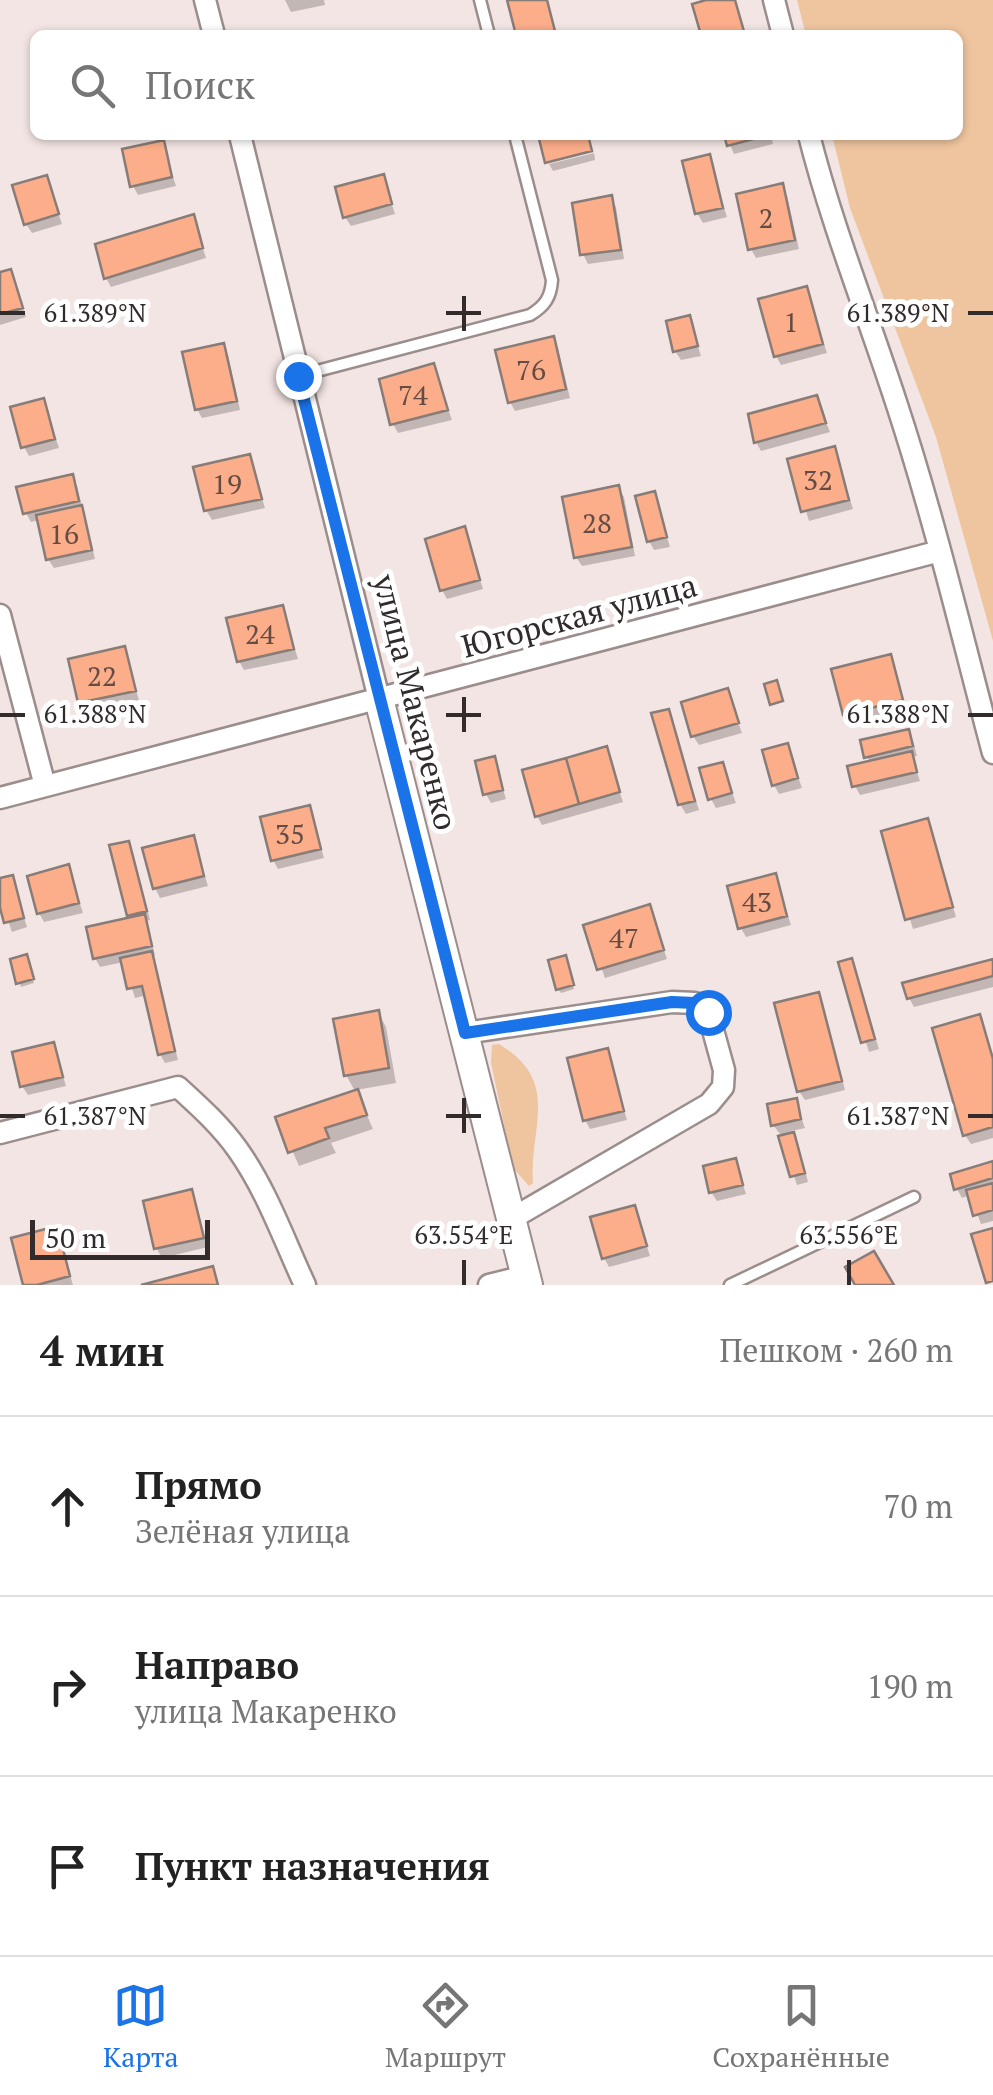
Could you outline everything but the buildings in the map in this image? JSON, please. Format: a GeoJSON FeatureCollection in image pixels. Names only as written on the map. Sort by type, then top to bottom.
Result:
{"type":"FeatureCollection","features":[{"type":"Feature","properties":{"kind":"street"},"geometry":{"type":"LineString","coordinates":[[205,0],[213,30]]}},
{"type":"Feature","properties":{"kind":"street"},"geometry":{"type":"LineString","coordinates":[[774,0],[782,30]]}},
{"type":"Feature","properties":{"kind":"street","name":"улица Макаренко"},"geometry":{"type":"LineString","coordinates":[[241,140],[527,1280]]}},
{"type":"Feature","properties":{"kind":"street"},"geometry":{"type":"LineString","coordinates":[[810,140],[828,209],[897,404],[993,753]]}},
{"type":"Feature","properties":{"kind":"street","name":"Югорская улица"},"geometry":{"type":"LineString","coordinates":[[0,798],[940,551]]}},
{"type":"Feature","properties":{"kind":"street"},"geometry":{"type":"LineString","coordinates":[[0,615],[45,786]]}},
{"type":"Feature","properties":{"kind":"street"},"geometry":{"type":"LineString","coordinates":[[465,1033],[672,1002],[695,1003],[708,1012],[724,1070],[723,1086],[709,1104],[511,1220]]}},
{"type":"Feature","properties":{"kind":"street"},"geometry":{"type":"LineString","coordinates":[[0,1134],[178,1086],[238,1149],[260,1186],[305,1285]]}},
{"type":"Feature","properties":{"kind":"street"},"geometry":{"type":"LineString","coordinates":[[489,1285],[527,1280]]}},
{"type":"Feature","properties":{"kind":"lane"},"geometry":{"type":"LineString","coordinates":[[480,0],[489,30]]}},
{"type":"Feature","properties":{"kind":"lane"},"geometry":{"type":"LineString","coordinates":[[298,376],[530,315],[542,308],[551,294],[552,280],[516,140]]}},
{"type":"Feature","properties":{"kind":"lane"},"geometry":{"type":"LineString","coordinates":[[730,1285],[914,1197]]}},
{"type":"Feature","properties":{"kind":"shaded area"},"geometry":{"type":"Polygon","coordinates":[[[797,0],[993,0],[993,641],[936,437],[850,208],[833,140],[963,140],[963,30],[805,30],[797,0]]]}},
{"type":"Feature","properties":{"kind":"shaded area"},"geometry":{"type":"Polygon","coordinates":[[[499,1044],[518,1059],[536,1090],[533,1183],[529,1186],[513,1168],[491,1063],[492,1045],[499,1044]]]}},
{"type":"Feature","properties":{"kind":"route"},"geometry":{"type":"LineString","coordinates":[[298,376],[465,1033],[672,1002],[695,1003],[708,1012]]}}]}
